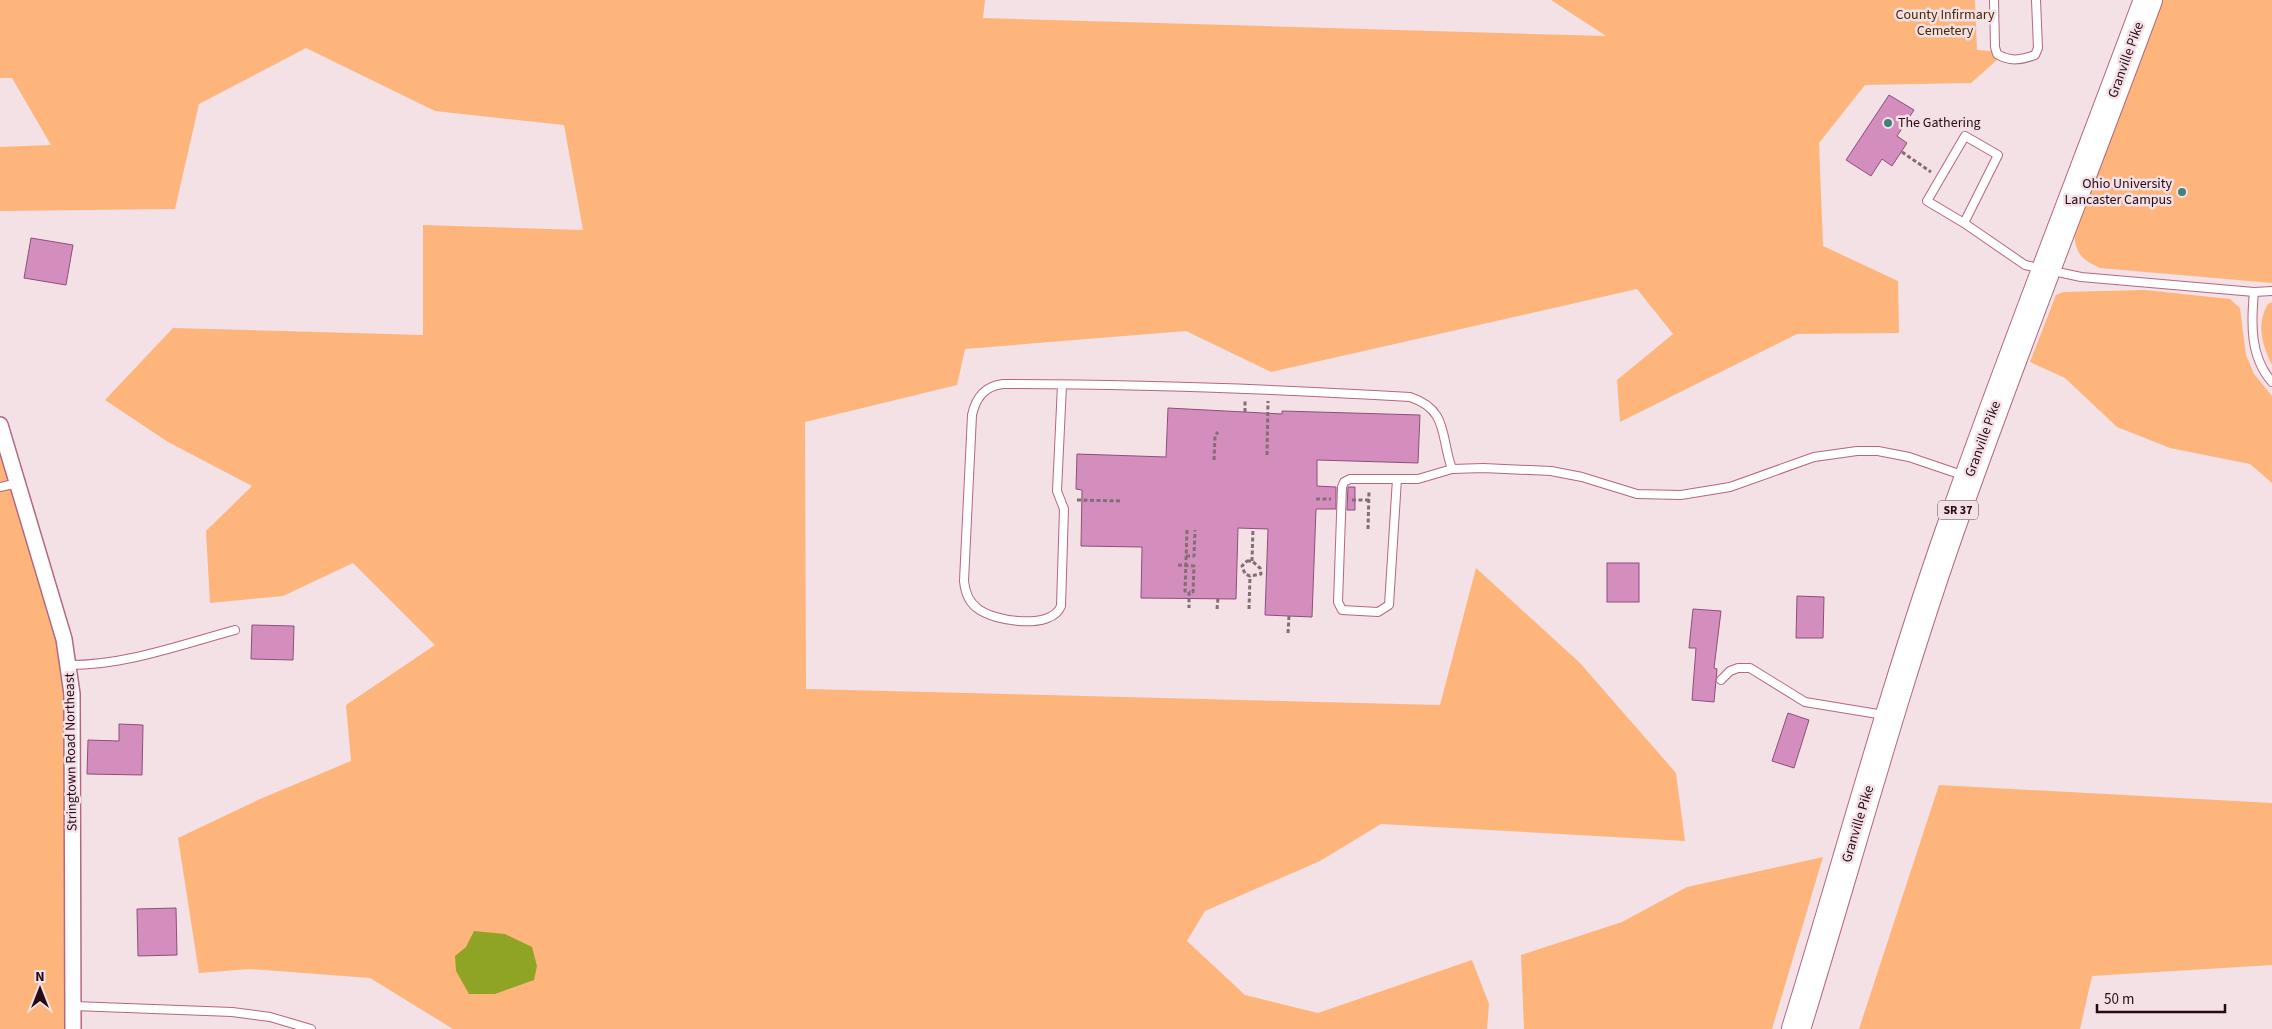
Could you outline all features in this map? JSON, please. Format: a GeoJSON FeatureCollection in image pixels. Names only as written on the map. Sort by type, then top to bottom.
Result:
{"type":"FeatureCollection","features":[{"type":"Feature","properties":{"kind":"highway","name":"Granville Pike"},"geometry":{"type":"LineString","coordinates":[[1796,1029],[1917,631],[1969,478],[2148,0]]}},
{"type":"Feature","properties":{"kind":"street","name":"Stringtown Road Northeast"},"geometry":{"type":"LineString","coordinates":[[0,425],[64,639],[69,665],[72,694],[73,1029]]}},
{"type":"Feature","properties":{"kind":"lane"},"geometry":{"type":"LineString","coordinates":[[1994,0],[1995,47],[1997,54],[2005,59],[2021,60],[2035,55],[2038,48],[2036,0]]}},
{"type":"Feature","properties":{"kind":"lane"},"geometry":{"type":"LineString","coordinates":[[1964,222],[1998,155],[1965,136],[1927,200],[1964,222],[2025,265],[2081,277],[2254,292],[2272,291]]}},
{"type":"Feature","properties":{"kind":"lane"},"geometry":{"type":"LineString","coordinates":[[2254,292],[2251,327],[2255,349],[2262,370],[2272,382]]}},
{"type":"Feature","properties":{"kind":"lane"},"geometry":{"type":"LineString","coordinates":[[1062,385],[1057,491],[1064,508],[1061,606],[1057,615],[1042,621],[997,618],[978,609],[969,598],[965,586],[973,408],[983,392],[996,385],[1062,385],[1410,397],[1432,407],[1438,415],[1452,469]]}},
{"type":"Feature","properties":{"kind":"lane"},"geometry":{"type":"LineString","coordinates":[[1397,479],[1389,605],[1378,612],[1347,611],[1340,607],[1338,602],[1343,484],[1350,479],[1427,478],[1452,469],[1483,468],[1551,472],[1582,477],[1637,494],[1681,495],[1730,487],[1814,457],[1871,451],[1909,456],[1969,478]]}},
{"type":"Feature","properties":{"kind":"lane"},"geometry":{"type":"LineString","coordinates":[[0,487],[18,483]]}},
{"type":"Feature","properties":{"kind":"lane"},"geometry":{"type":"LineString","coordinates":[[69,665],[95,665],[121,661],[235,630]]}},
{"type":"Feature","properties":{"kind":"lane"},"geometry":{"type":"LineString","coordinates":[[1721,680],[1738,668],[1750,668],[1805,702],[1891,717]]}},
{"type":"Feature","properties":{"kind":"lane"},"geometry":{"type":"LineString","coordinates":[[74,1006],[232,1012],[270,1017],[311,1029]]}},
{"type":"Feature","properties":{"kind":"path"},"geometry":{"type":"LineString","coordinates":[[1902,152],[1940,178]]}},
{"type":"Feature","properties":{"kind":"path"},"geometry":{"type":"LineString","coordinates":[[1245,412],[1246,401]]}},
{"type":"Feature","properties":{"kind":"path"},"geometry":{"type":"LineString","coordinates":[[1267,455],[1268,401]]}},
{"type":"Feature","properties":{"kind":"path"},"geometry":{"type":"LineString","coordinates":[[1214,460],[1215,436],[1218,432]]}},
{"type":"Feature","properties":{"kind":"path"},"geometry":{"type":"LineString","coordinates":[[1368,529],[1369,491]]}},
{"type":"Feature","properties":{"kind":"path"},"geometry":{"type":"LineString","coordinates":[[1316,499],[1332,499]]}},
{"type":"Feature","properties":{"kind":"path"},"geometry":{"type":"LineString","coordinates":[[1077,500],[1122,501]]}},
{"type":"Feature","properties":{"kind":"path"},"geometry":{"type":"LineString","coordinates":[[1351,500],[1368,500]]}},
{"type":"Feature","properties":{"kind":"path"},"geometry":{"type":"LineString","coordinates":[[1252,561],[1247,560],[1242,566],[1245,574],[1256,576],[1261,571],[1252,561],[1253,528]]}},
{"type":"Feature","properties":{"kind":"path"},"geometry":{"type":"LineString","coordinates":[[1187,530],[1185,591],[1188,592],[1188,608]]}},
{"type":"Feature","properties":{"kind":"path"},"geometry":{"type":"LineString","coordinates":[[1186,556],[1194,556],[1195,530]]}},
{"type":"Feature","properties":{"kind":"path"},"geometry":{"type":"LineString","coordinates":[[1178,565],[1194,566],[1193,592],[1188,592]]}},
{"type":"Feature","properties":{"kind":"path"},"geometry":{"type":"LineString","coordinates":[[1249,609],[1250,576]]}},
{"type":"Feature","properties":{"kind":"path"},"geometry":{"type":"LineString","coordinates":[[1217,608],[1218,598]]}},
{"type":"Feature","properties":{"kind":"path"},"geometry":{"type":"LineString","coordinates":[[1288,633],[1289,616]]}},
{"type":"Feature","properties":{"kind":"green space","name":"County Infirmary Cemetery"},"geometry":{"type":"Polygon","coordinates":[[[0,0],[985,0],[983,18],[1606,36],[1551,0],[1975,0],[1977,50],[2006,52],[1971,83],[1865,85],[1819,143],[1823,246],[1898,281],[1899,333],[1797,334],[1620,422],[1617,380],[1673,334],[1637,289],[1271,372],[1186,331],[965,349],[957,385],[805,422],[806,689],[1440,705],[1476,568],[1580,663],[1676,773],[1685,841],[1381,824],[1320,861],[1205,911],[1187,941],[1245,995],[1318,1013],[1472,960],[1489,1004],[1487,1029],[453,1029],[370,978],[250,969],[199,973],[178,838],[260,799],[351,761],[346,705],[435,645],[353,563],[283,596],[210,603],[206,531],[252,486],[168,442],[105,400],[173,328],[423,335],[423,225],[583,230],[564,125],[435,111],[306,48],[199,104],[175,209],[0,211],[0,147],[51,145],[12,78],[0,78],[0,0]]]}},
{"type":"Feature","properties":{"kind":"green space"},"geometry":{"type":"Polygon","coordinates":[[[2161,0],[2272,0],[2272,283],[2100,268],[2084,259],[2076,246],[2074,234],[2161,0]]]}},
{"type":"Feature","properties":{"kind":"green space"},"geometry":{"type":"Polygon","coordinates":[[[2145,290],[2230,299],[2240,308],[2246,355],[2254,374],[2272,396],[2272,483],[2250,464],[2170,448],[2117,427],[2065,378],[2030,362],[2056,295],[2063,292],[2145,290]]]}},
{"type":"Feature","properties":{"kind":"green space"},"geometry":{"type":"Polygon","coordinates":[[[2272,302],[2272,365],[2265,350],[2261,327],[2264,312],[2268,304],[2272,302]]]}},
{"type":"Feature","properties":{"kind":"green space"},"geometry":{"type":"Polygon","coordinates":[[[0,425],[64,639],[73,1029],[0,1029],[0,425]]]}},
{"type":"Feature","properties":{"kind":"green space"},"geometry":{"type":"Polygon","coordinates":[[[1939,785],[2272,803],[2272,965],[2092,976],[2080,1029],[1859,1029],[1939,785]]]}},
{"type":"Feature","properties":{"kind":"green space"},"geometry":{"type":"Polygon","coordinates":[[[1823,857],[1772,1029],[1524,1029],[1521,955],[1622,922],[1687,887],[1823,857]]]}},
{"type":"Feature","properties":{"kind":"shaded area"},"geometry":{"type":"Polygon","coordinates":[[[474,931],[505,934],[532,947],[537,966],[534,980],[495,994],[469,994],[456,971],[455,956],[466,947],[474,931]]]}},
{"type":"Feature","properties":{"kind":"building","name":"The Gathering"},"geometry":{"type":"Polygon","coordinates":[[[1889,95],[1914,110],[1897,136],[1907,143],[1892,166],[1882,159],[1871,176],[1846,160],[1889,95]]]}},
{"type":"Feature","properties":{"kind":"building"},"geometry":{"type":"Polygon","coordinates":[[[31,238],[73,245],[66,285],[24,278],[31,238]]]}},
{"type":"Feature","properties":{"kind":"building"},"geometry":{"type":"Polygon","coordinates":[[[1168,408],[1282,414],[1282,411],[1420,415],[1418,463],[1317,460],[1317,486],[1336,487],[1336,509],[1316,509],[1312,617],[1265,615],[1268,529],[1238,528],[1236,599],[1141,598],[1142,547],[1081,546],[1082,490],[1076,489],[1077,454],[1166,457],[1168,408]]]}},
{"type":"Feature","properties":{"kind":"building"},"geometry":{"type":"Polygon","coordinates":[[[1348,487],[1355,487],[1355,510],[1347,510],[1348,487]]]}},
{"type":"Feature","properties":{"kind":"building"},"geometry":{"type":"Polygon","coordinates":[[[1607,563],[1639,563],[1639,602],[1607,602],[1607,563]]]}},
{"type":"Feature","properties":{"kind":"building"},"geometry":{"type":"Polygon","coordinates":[[[1797,596],[1824,597],[1823,638],[1796,638],[1797,596]]]}},
{"type":"Feature","properties":{"kind":"building"},"geometry":{"type":"Polygon","coordinates":[[[1693,609],[1721,611],[1714,668],[1717,669],[1714,702],[1692,700],[1696,648],[1689,648],[1693,609]]]}},
{"type":"Feature","properties":{"kind":"building"},"geometry":{"type":"Polygon","coordinates":[[[252,625],[294,626],[293,660],[251,659],[252,625]]]}},
{"type":"Feature","properties":{"kind":"building"},"geometry":{"type":"Polygon","coordinates":[[[1788,713],[1809,720],[1794,768],[1772,761],[1788,713]]]}},
{"type":"Feature","properties":{"kind":"building"},"geometry":{"type":"Polygon","coordinates":[[[119,724],[143,725],[142,775],[87,774],[88,740],[119,741],[119,724]]]}},
{"type":"Feature","properties":{"kind":"building"},"geometry":{"type":"Polygon","coordinates":[[[176,908],[177,955],[138,956],[137,909],[176,908]]]}},
{"type":"Feature","properties":{"kind":"place","name":"The Gathering"},"geometry":{"type":"Point","coordinates":[1888,123]}},
{"type":"Feature","properties":{"kind":"place","name":"Ohio University Lancaster Campus"},"geometry":{"type":"Point","coordinates":[2182,192]}}]}
